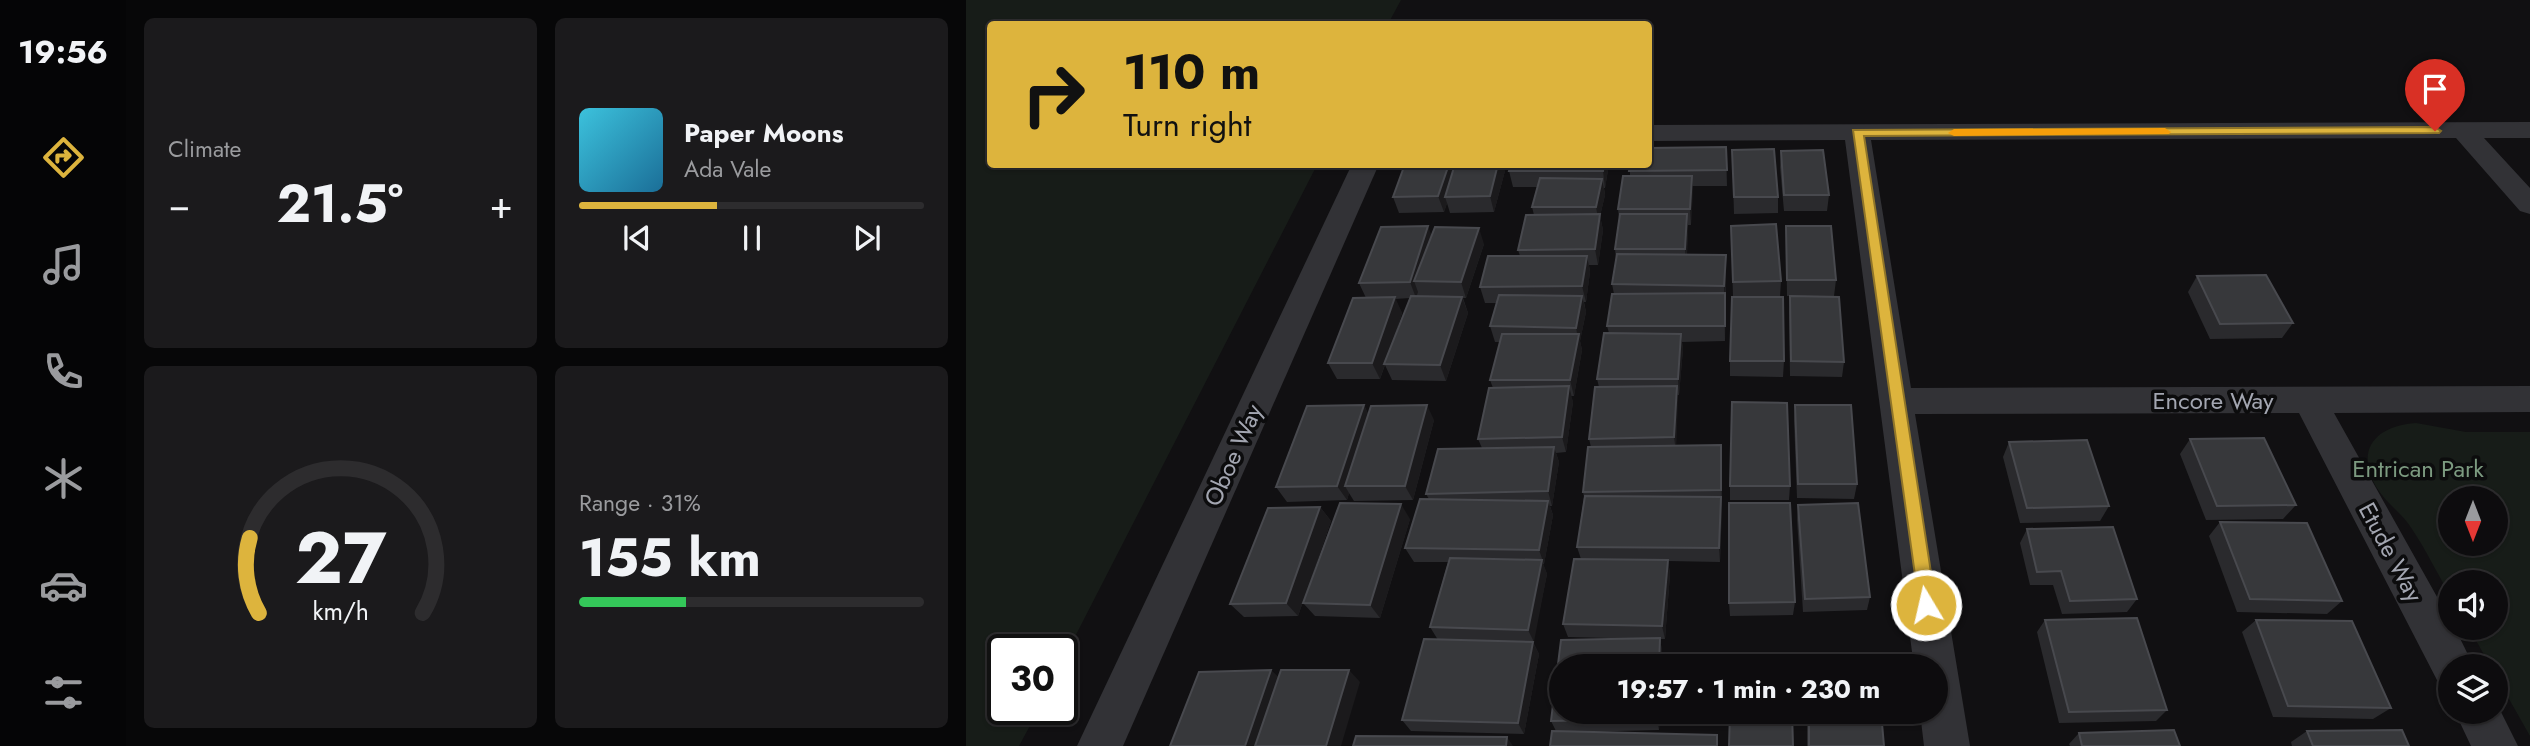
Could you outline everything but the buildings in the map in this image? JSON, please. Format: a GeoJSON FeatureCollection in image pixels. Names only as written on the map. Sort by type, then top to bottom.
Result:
{"type":"FeatureCollection","features":[{"type":"Feature","properties":{"kind":"street"},"geometry":{"type":"LineString","coordinates":[[2463,130],[2530,205]]}},
{"type":"Feature","properties":{"kind":"street"},"geometry":{"type":"LineString","coordinates":[[1652,133],[2530,130]]}},
{"type":"Feature","properties":{"kind":"street"},"geometry":{"type":"LineString","coordinates":[[1857,133],[1934,654]]}},
{"type":"Feature","properties":{"kind":"street","name":"Oboe Way"},"geometry":{"type":"LineString","coordinates":[[1100,746],[1364,168]]}},
{"type":"Feature","properties":{"kind":"street","name":"Encore Way"},"geometry":{"type":"LineString","coordinates":[[1896,401],[2530,399]]}},
{"type":"Feature","properties":{"kind":"street","name":"Etude Way"},"geometry":{"type":"LineString","coordinates":[[2309,400],[2446,654]]}},
{"type":"Feature","properties":{"kind":"street"},"geometry":{"type":"LineString","coordinates":[[1944,724],[1947,746]]}},
{"type":"Feature","properties":{"kind":"street"},"geometry":{"type":"LineString","coordinates":[[2483,724],[2495,746]]}},
{"type":"Feature","properties":{"kind":"green space"},"geometry":{"type":"Polygon","coordinates":[[[966,0],[1401,0],[1390,21],[987,21],[987,168],[1315,168],[1076,634],[987,634],[987,725],[1030,725],[1019,746],[966,746],[966,0]]]}},
{"type":"Feature","properties":{"kind":"green space","name":"Entrican Park"},"geometry":{"type":"Polygon","coordinates":[[[2416,423],[2466,432],[2530,432],[2530,736],[2508,697],[2508,654],[2484,654],[2476,640],[2508,640],[2508,570],[2438,570],[2438,574],[2412,529],[2377,488],[2370,474],[2369,451],[2373,442],[2390,429],[2416,423]]]}},
{"type":"Feature","properties":{"kind":"slow traffic"},"geometry":{"type":"LineString","coordinates":[[1954,133],[2165,132]]}},
{"type":"Feature","properties":{"kind":"route"},"geometry":{"type":"LineString","coordinates":[[1926,605],[1857,133],[2435,131]]}}]}
